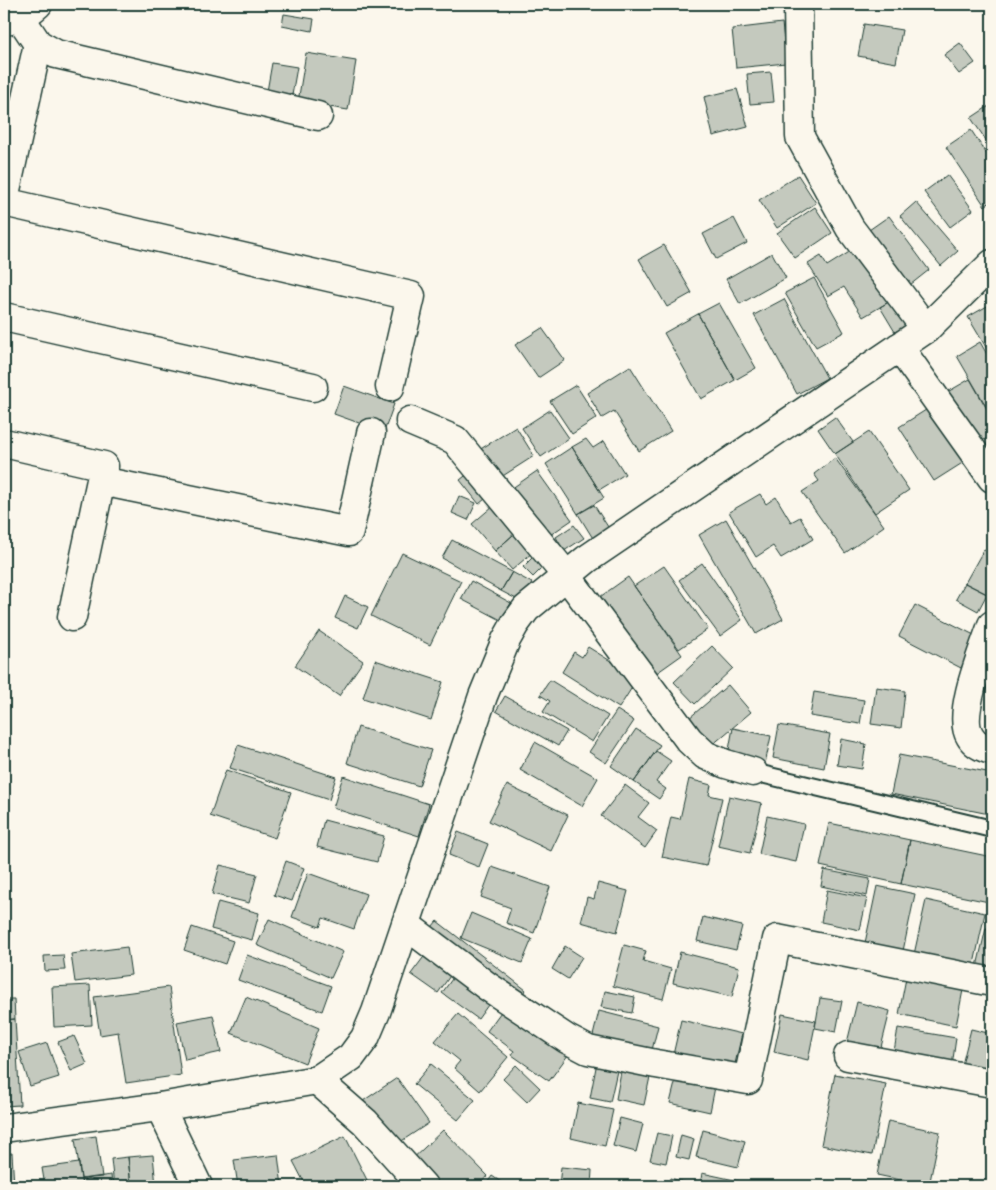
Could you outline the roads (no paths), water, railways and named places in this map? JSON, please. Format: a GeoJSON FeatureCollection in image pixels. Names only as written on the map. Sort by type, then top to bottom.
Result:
{"type":"FeatureCollection","features":[{"type":"Feature","properties":{"kind":"street"},"geometry":{"type":"LineString","coordinates":[[798,4],[800,137],[850,228],[926,329]]}},
{"type":"Feature","properties":{"kind":"street"},"geometry":{"type":"LineString","coordinates":[[21,14],[38,44],[56,54],[318,116]]}},
{"type":"Feature","properties":{"kind":"street"},"geometry":{"type":"LineString","coordinates":[[38,44],[4,200],[411,296],[390,387]]}},
{"type":"Feature","properties":{"kind":"street"},"geometry":{"type":"LineString","coordinates":[[4,1128],[160,1107],[317,1080],[352,1057],[365,1038],[376,1012],[483,696],[506,640],[526,609],[566,575],[926,329],[992,264]]}},
{"type":"Feature","properties":{"kind":"street"},"geometry":{"type":"LineString","coordinates":[[4,317],[313,387]]}},
{"type":"Feature","properties":{"kind":"street"},"geometry":{"type":"LineString","coordinates":[[899,347],[992,478]]}},
{"type":"Feature","properties":{"kind":"street"},"geometry":{"type":"LineString","coordinates":[[410,421],[455,440],[566,575],[690,740],[705,755],[753,772]]}},
{"type":"Feature","properties":{"kind":"street"},"geometry":{"type":"LineString","coordinates":[[102,481],[349,532],[371,432]]}},
{"type":"Feature","properties":{"kind":"street"},"geometry":{"type":"LineString","coordinates":[[4,443],[104,466],[72,617]]}},
{"type":"Feature","properties":{"kind":"street"},"geometry":{"type":"LineString","coordinates":[[992,625],[969,697],[965,718],[969,735],[979,745],[992,750]]}},
{"type":"Feature","properties":{"kind":"street"},"geometry":{"type":"LineString","coordinates":[[406,925],[487,986],[588,1050],[748,1080],[777,939],[992,982]]}},
{"type":"Feature","properties":{"kind":"street"},"geometry":{"type":"LineString","coordinates":[[848,1056],[992,1083]]}},
{"type":"Feature","properties":{"kind":"street"},"geometry":{"type":"LineString","coordinates":[[317,1080],[365,1122],[423,1186]]}},
{"type":"Feature","properties":{"kind":"street"},"geometry":{"type":"LineString","coordinates":[[160,1107],[198,1186]]}},
{"type":"Feature","properties":{"kind":"lane"},"geometry":{"type":"LineString","coordinates":[[753,772],[992,829]]}}]}
